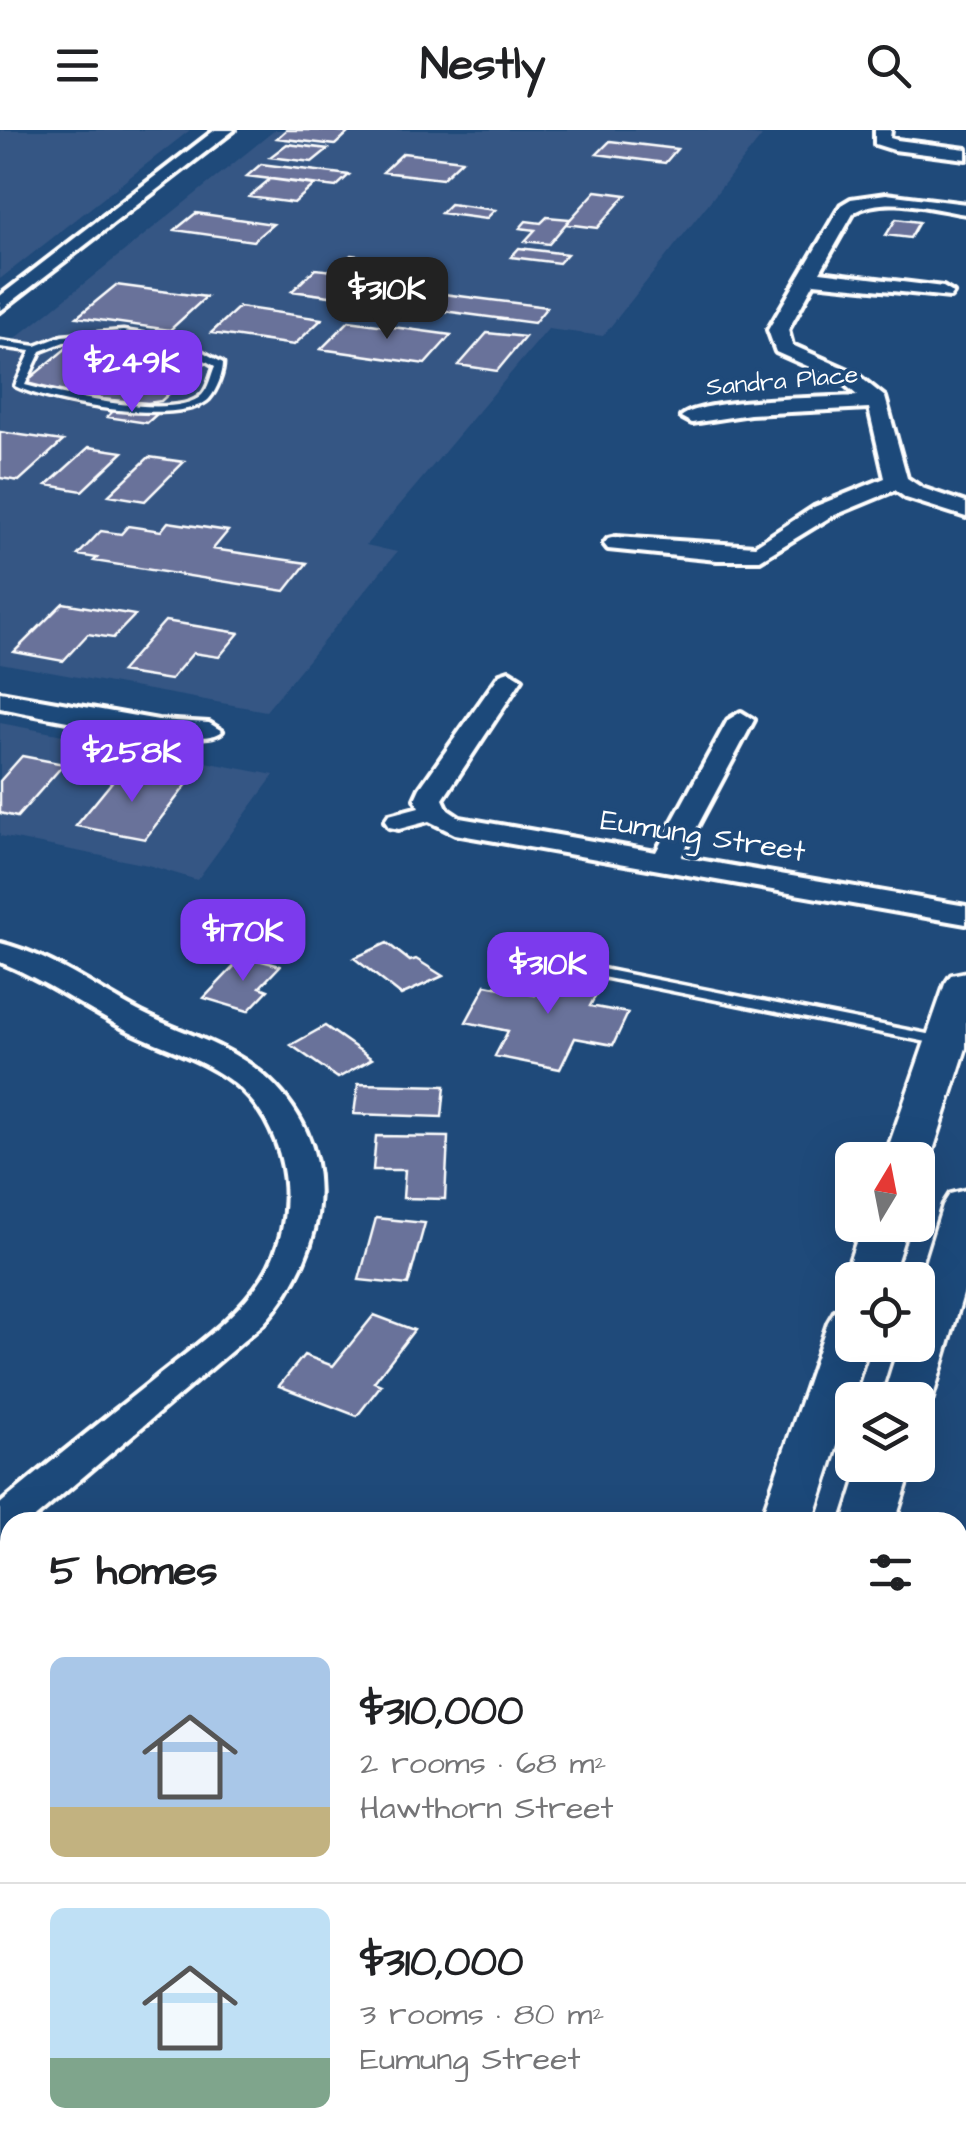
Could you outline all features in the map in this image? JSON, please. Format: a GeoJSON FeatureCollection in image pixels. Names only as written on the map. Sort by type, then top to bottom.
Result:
{"type":"FeatureCollection","features":[{"type":"Feature","properties":{"kind":"main road"},"geometry":{"type":"LineString","coordinates":[[913,1142],[966,984]]}},
{"type":"Feature","properties":{"kind":"main road"},"geometry":{"type":"LineString","coordinates":[[913,1382],[966,1206]]}},
{"type":"Feature","properties":{"kind":"main road"},"geometry":{"type":"LineString","coordinates":[[789,1512],[839,1362]]}},
{"type":"Feature","properties":{"kind":"main road"},"geometry":{"type":"LineString","coordinates":[[872,1512],[882,1482]]}},
{"type":"Feature","properties":{"kind":"street"},"geometry":{"type":"LineString","coordinates":[[0,306],[226,130]]}},
{"type":"Feature","properties":{"kind":"street"},"geometry":{"type":"LineString","coordinates":[[883,130],[880,140],[894,145],[966,154]]}},
{"type":"Feature","properties":{"kind":"street"},"geometry":{"type":"LineString","coordinates":[[966,209],[884,199],[854,202],[781,321],[778,340],[783,348],[848,377],[878,401],[897,481],[926,498],[966,510]]}},
{"type":"Feature","properties":{"kind":"street"},"geometry":{"type":"LineString","coordinates":[[810,277],[944,292]]}},
{"type":"Feature","properties":{"kind":"street","name":"Sandra Place"},"geometry":{"type":"LineString","coordinates":[[692,417],[750,408],[878,401]]}},
{"type":"Feature","properties":{"kind":"street"},"geometry":{"type":"LineString","coordinates":[[760,552],[822,512],[897,481]]}},
{"type":"Feature","properties":{"kind":"street"},"geometry":{"type":"LineString","coordinates":[[616,544],[717,553],[760,552],[785,565]]}},
{"type":"Feature","properties":{"kind":"street"},"geometry":{"type":"LineString","coordinates":[[399,821],[433,812],[429,799],[434,788],[508,679]]}},
{"type":"Feature","properties":{"kind":"street"},"geometry":{"type":"LineString","coordinates":[[0,700],[158,728],[209,731]]}},
{"type":"Feature","properties":{"kind":"street"},"geometry":{"type":"LineString","coordinates":[[665,861],[741,720]]}},
{"type":"Feature","properties":{"kind":"street","name":"Eumung Street"},"geometry":{"type":"LineString","coordinates":[[433,812],[455,826],[966,915]]}},
{"type":"Feature","properties":{"kind":"street"},"geometry":{"type":"LineString","coordinates":[[0,952],[153,1030],[208,1052],[252,1081],[285,1119],[300,1153],[303,1194],[296,1238],[276,1284],[237,1331],[17,1512]]}},
{"type":"Feature","properties":{"kind":"lane"},"geometry":{"type":"LineString","coordinates":[[0,344],[36,349],[62,339],[123,334],[178,342],[220,365],[206,397],[189,406],[157,408],[76,399],[20,386],[36,349]]}},
{"type":"Feature","properties":{"kind":"lane"},"geometry":{"type":"LineString","coordinates":[[502,953],[946,1042]]}},
{"type":"Feature","properties":{"kind":"shaded area"},"geometry":{"type":"Polygon","coordinates":[[[0,130],[190,130],[0,279],[0,130]]]}},
{"type":"Feature","properties":{"kind":"shaded area"},"geometry":{"type":"Polygon","coordinates":[[[275,130],[744,130],[742,134],[762,136],[603,336],[548,329],[366,545],[397,552],[266,711],[0,663],[0,351],[275,130]]]}},
{"type":"Feature","properties":{"kind":"shaded area"},"geometry":{"type":"Polygon","coordinates":[[[0,723],[274,775],[197,880],[148,865],[0,836],[0,723]]]}},
{"type":"Feature","properties":{"kind":"building"},"geometry":{"type":"Polygon","coordinates":[[[286,130],[349,132],[335,145],[277,138],[286,130]]]}},
{"type":"Feature","properties":{"kind":"building"},"geometry":{"type":"Polygon","coordinates":[[[610,141],[677,149],[665,163],[597,154],[610,141]]]}},
{"type":"Feature","properties":{"kind":"building"},"geometry":{"type":"Polygon","coordinates":[[[287,144],[328,149],[312,162],[270,157],[287,144]]]}},
{"type":"Feature","properties":{"kind":"building"},"geometry":{"type":"Polygon","coordinates":[[[403,153],[462,160],[442,179],[383,172],[403,153]]]}},
{"type":"Feature","properties":{"kind":"building"},"geometry":{"type":"Polygon","coordinates":[[[261,164],[349,175],[336,187],[247,176],[261,164]]]}},
{"type":"Feature","properties":{"kind":"building"},"geometry":{"type":"Polygon","coordinates":[[[270,179],[314,185],[294,203],[249,197],[270,179]]]}},
{"type":"Feature","properties":{"kind":"building"},"geometry":{"type":"Polygon","coordinates":[[[596,191],[626,195],[597,228],[566,224],[596,191]]]}},
{"type":"Feature","properties":{"kind":"building"},"geometry":{"type":"Polygon","coordinates":[[[450,204],[495,210],[486,219],[441,213],[450,204]]]}},
{"type":"Feature","properties":{"kind":"building"},"geometry":{"type":"Polygon","coordinates":[[[196,213],[273,224],[253,241],[175,230],[196,213]]]}},
{"type":"Feature","properties":{"kind":"building"},"geometry":{"type":"Polygon","coordinates":[[[547,217],[570,219],[549,244],[525,241],[535,230],[520,228],[526,221],[541,223],[547,217]]]}},
{"type":"Feature","properties":{"kind":"building"},"geometry":{"type":"Polygon","coordinates":[[[896,219],[919,222],[910,238],[886,235],[896,219]]]}},
{"type":"Feature","properties":{"kind":"building"},"geometry":{"type":"Polygon","coordinates":[[[519,248],[567,254],[559,263],[511,257],[519,248]]]}},
{"type":"Feature","properties":{"kind":"building"},"geometry":{"type":"Polygon","coordinates":[[[351,255],[398,261],[383,277],[409,284],[404,289],[547,307],[534,323],[292,291],[315,269],[334,271],[351,255]]]}},
{"type":"Feature","properties":{"kind":"building"},"geometry":{"type":"Polygon","coordinates":[[[116,285],[206,297],[170,330],[77,317],[116,285]]]}},
{"type":"Feature","properties":{"kind":"building"},"geometry":{"type":"Polygon","coordinates":[[[239,307],[322,319],[294,345],[211,333],[239,307]]]}},
{"type":"Feature","properties":{"kind":"building"},"geometry":{"type":"Polygon","coordinates":[[[349,321],[451,335],[425,364],[321,349],[349,321]]]}},
{"type":"Feature","properties":{"kind":"building"},"geometry":{"type":"Polygon","coordinates":[[[487,333],[525,337],[497,371],[459,365],[487,333]]]}},
{"type":"Feature","properties":{"kind":"building"},"geometry":{"type":"Polygon","coordinates":[[[89,340],[126,345],[131,341],[150,343],[145,348],[177,352],[161,367],[178,369],[171,376],[186,378],[161,401],[148,403],[87,398],[23,384],[69,346],[80,347],[89,340]]]}},
{"type":"Feature","properties":{"kind":"building"},"geometry":{"type":"Polygon","coordinates":[[[116,408],[157,414],[147,423],[107,417],[116,408]]]}},
{"type":"Feature","properties":{"kind":"building"},"geometry":{"type":"Polygon","coordinates":[[[0,432],[63,441],[19,481],[0,478],[0,432]]]}},
{"type":"Feature","properties":{"kind":"building"},"geometry":{"type":"Polygon","coordinates":[[[89,447],[123,452],[82,491],[47,485],[89,447]]]}},
{"type":"Feature","properties":{"kind":"building"},"geometry":{"type":"Polygon","coordinates":[[[149,457],[184,462],[145,501],[109,495],[149,457]]]}},
{"type":"Feature","properties":{"kind":"building"},"geometry":{"type":"Polygon","coordinates":[[[168,522],[228,531],[213,549],[307,563],[285,591],[94,561],[97,558],[78,555],[101,531],[121,534],[128,526],[161,531],[168,522]]]}},
{"type":"Feature","properties":{"kind":"building"},"geometry":{"type":"Polygon","coordinates":[[[63,603],[135,615],[113,638],[88,634],[63,661],[14,652],[63,603]]]}},
{"type":"Feature","properties":{"kind":"building"},"geometry":{"type":"Polygon","coordinates":[[[165,621],[239,633],[219,657],[193,653],[170,680],[120,672],[165,621]]]}},
{"type":"Feature","properties":{"kind":"building"},"geometry":{"type":"Polygon","coordinates":[[[22,756],[64,764],[17,817],[0,813],[0,781],[22,756]]]}},
{"type":"Feature","properties":{"kind":"building"},"geometry":{"type":"Polygon","coordinates":[[[120,772],[187,784],[145,839],[76,826],[120,772]]]}},
{"type":"Feature","properties":{"kind":"building"},"geometry":{"type":"Polygon","coordinates":[[[387,943],[410,961],[416,959],[443,976],[401,995],[354,958],[387,943]]]}},
{"type":"Feature","properties":{"kind":"building"},"geometry":{"type":"Polygon","coordinates":[[[244,956],[280,966],[260,987],[268,990],[248,1011],[204,998],[244,956]]]}},
{"type":"Feature","properties":{"kind":"building"},"geometry":{"type":"Polygon","coordinates":[[[550,966],[605,977],[590,1006],[628,1013],[613,1045],[575,1038],[560,1069],[495,1056],[508,1031],[466,1022],[486,985],[535,995],[550,966]]]}},
{"type":"Feature","properties":{"kind":"building"},"geometry":{"type":"Polygon","coordinates":[[[325,1026],[372,1059],[338,1078],[291,1045],[325,1026]]]}},
{"type":"Feature","properties":{"kind":"building"},"geometry":{"type":"Polygon","coordinates":[[[358,1084],[445,1086],[442,1117],[354,1114],[358,1084]]]}},
{"type":"Feature","properties":{"kind":"building"},"geometry":{"type":"Polygon","coordinates":[[[376,1136],[448,1137],[445,1199],[403,1198],[405,1170],[373,1170],[376,1136]]]}},
{"type":"Feature","properties":{"kind":"building"},"geometry":{"type":"Polygon","coordinates":[[[376,1218],[425,1223],[408,1285],[359,1280],[376,1218]]]}},
{"type":"Feature","properties":{"kind":"building"},"geometry":{"type":"Polygon","coordinates":[[[374,1315],[414,1330],[374,1382],[381,1385],[357,1416],[279,1386],[304,1355],[333,1366],[374,1315]]]}}]}
